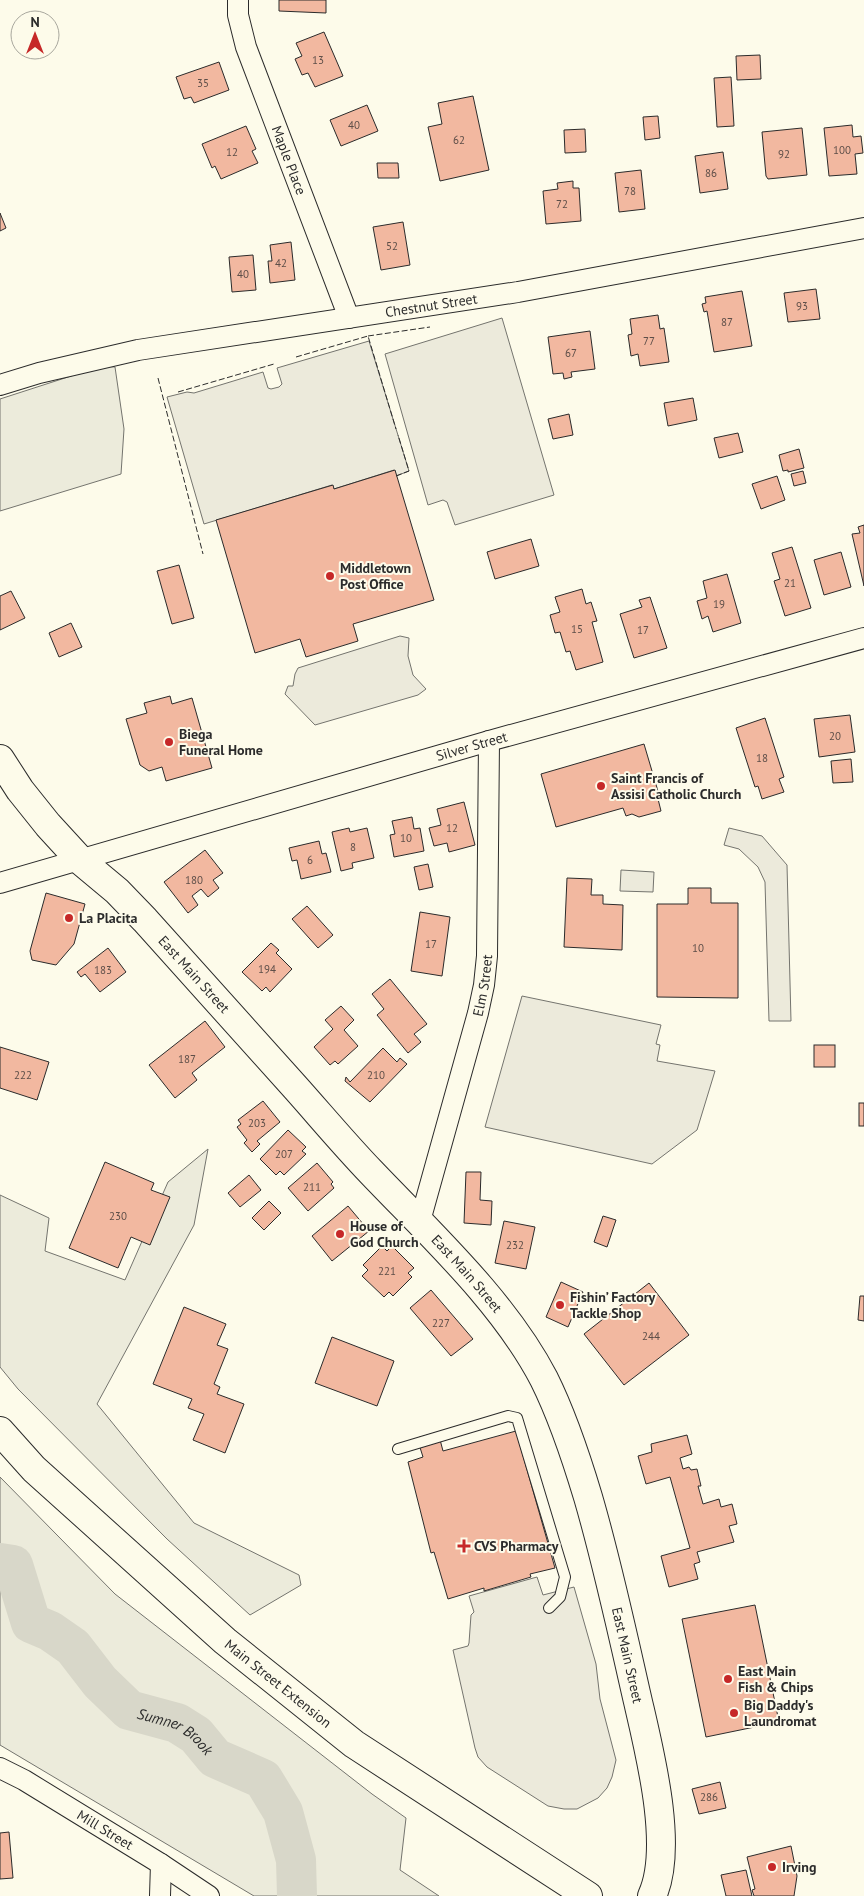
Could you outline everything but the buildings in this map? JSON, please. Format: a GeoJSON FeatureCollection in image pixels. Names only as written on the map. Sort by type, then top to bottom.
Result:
{"type":"FeatureCollection","features":[{"type":"Feature","properties":{"kind":"main road","name":"East Main Street"},"geometry":{"type":"LineString","coordinates":[[0,759],[20,790],[81,861],[117,891],[146,920],[370,1171],[420,1221],[459,1265],[520,1338],[543,1377],[559,1410],[575,1454],[597,1529],[621,1626],[658,1803],[660,1865],[652,1896]]}},
{"type":"Feature","properties":{"kind":"main road","name":"Main Street Extension"},"geometry":{"type":"LineString","coordinates":[[0,1430],[34,1469],[225,1641],[354,1744],[588,1896]]}},
{"type":"Feature","properties":{"kind":"street","name":"Maple Place"},"geometry":{"type":"LineString","coordinates":[[238,0],[238,15],[246,47],[349,318]]}},
{"type":"Feature","properties":{"kind":"street","name":"Chestnut Street"},"geometry":{"type":"LineString","coordinates":[[0,385],[39,373],[138,350],[527,291],[864,228]]}},
{"type":"Feature","properties":{"kind":"street","name":"Silver Street"},"geometry":{"type":"LineString","coordinates":[[0,883],[489,741],[864,638]]}},
{"type":"Feature","properties":{"kind":"street","name":"Elm Street"},"geometry":{"type":"LineString","coordinates":[[420,1221],[484,986],[487,956],[489,741]]}},
{"type":"Feature","properties":{"kind":"street","name":"Mill Street"},"geometry":{"type":"LineString","coordinates":[[0,1768],[24,1780],[161,1864],[209,1896]]}},
{"type":"Feature","properties":{"kind":"street"},"geometry":{"type":"LineString","coordinates":[[160,1896],[161,1864]]}},
{"type":"Feature","properties":{"kind":"lane"},"geometry":{"type":"LineString","coordinates":[[398,1449],[508,1416],[517,1418],[565,1577],[560,1597],[549,1608]]}},
{"type":"Feature","properties":{"kind":"shaded area"},"geometry":{"type":"Polygon","coordinates":[[[502,318],[554,495],[455,525],[447,502],[443,500],[428,505],[385,354],[502,318]]]}},
{"type":"Feature","properties":{"kind":"shaded area"},"geometry":{"type":"Polygon","coordinates":[[[369,341],[409,471],[396,476],[394,470],[334,489],[332,485],[204,524],[167,397],[187,392],[194,393],[263,372],[268,388],[279,387],[282,384],[277,368],[369,341]]]}},
{"type":"Feature","properties":{"kind":"shaded area"},"geometry":{"type":"Polygon","coordinates":[[[102,366],[115,367],[124,429],[121,474],[0,511],[0,399],[102,366]]]}},
{"type":"Feature","properties":{"kind":"shaded area"},"geometry":{"type":"Polygon","coordinates":[[[400,636],[409,638],[408,656],[413,675],[426,689],[418,695],[315,725],[285,694],[288,686],[293,686],[298,668],[400,636]]]}},
{"type":"Feature","properties":{"kind":"shaded area"},"geometry":{"type":"Polygon","coordinates":[[[729,828],[762,836],[787,865],[791,1021],[769,1021],[765,882],[758,867],[739,849],[724,845],[729,828]]]}},
{"type":"Feature","properties":{"kind":"shaded area"},"geometry":{"type":"Polygon","coordinates":[[[621,870],[654,872],[653,892],[620,891],[621,870]]]}},
{"type":"Feature","properties":{"kind":"shaded area"},"geometry":{"type":"Polygon","coordinates":[[[522,996],[661,1025],[656,1044],[660,1045],[657,1061],[715,1071],[697,1130],[652,1164],[485,1127],[522,996]]]}},
{"type":"Feature","properties":{"kind":"shaded area"},"geometry":{"type":"Polygon","coordinates":[[[208,1149],[194,1225],[97,1404],[194,1523],[299,1575],[301,1585],[250,1615],[167,1539],[18,1389],[0,1367],[0,1195],[49,1218],[45,1251],[125,1280],[168,1182],[208,1149]]]}},
{"type":"Feature","properties":{"kind":"shaded area"},"geometry":{"type":"Polygon","coordinates":[[[0,1477],[115,1594],[372,1794],[406,1818],[400,1870],[439,1896],[254,1896],[0,1745],[0,1477]]]}},
{"type":"Feature","properties":{"kind":"shaded area"},"geometry":{"type":"Polygon","coordinates":[[[537,1577],[543,1595],[574,1587],[596,1664],[600,1699],[616,1760],[607,1788],[598,1798],[577,1809],[548,1806],[487,1767],[478,1757],[453,1650],[468,1646],[469,1643],[471,1615],[474,1612],[469,1596],[537,1577]]]}},
{"type":"Feature","properties":{"kind":"waterway","name":"Sumner Brook"},"geometry":{"type":"LineString","coordinates":[[0,1563],[13,1565],[31,1623],[50,1631],[73,1647],[100,1682],[129,1710],[177,1723],[196,1735],[215,1758],[263,1779],[283,1812],[296,1860],[297,1896]]}},
{"type":"Feature","properties":{"kind":"fence"},"geometry":{"type":"LineString","coordinates":[[368,336],[430,327]]}},
{"type":"Feature","properties":{"kind":"fence"},"geometry":{"type":"LineString","coordinates":[[296,357],[368,336],[396,429]]}},
{"type":"Feature","properties":{"kind":"fence"},"geometry":{"type":"LineString","coordinates":[[178,392],[274,364]]}},
{"type":"Feature","properties":{"kind":"fence"},"geometry":{"type":"LineString","coordinates":[[158,378],[203,554]]}},
{"type":"Feature","properties":{"kind":"fence"},"geometry":{"type":"LineString","coordinates":[[396,476],[409,471],[398,435]]}},
{"type":"Feature","properties":{"kind":"place","name":"Middletown Post Office"},"geometry":{"type":"Point","coordinates":[330,576]}},
{"type":"Feature","properties":{"kind":"place","name":"Biega Funeral Home"},"geometry":{"type":"Point","coordinates":[169,742]}},
{"type":"Feature","properties":{"kind":"place","name":"Saint Francis of Assisi Catholic Church"},"geometry":{"type":"Point","coordinates":[601,786]}},
{"type":"Feature","properties":{"kind":"place","name":"La Placita"},"geometry":{"type":"Point","coordinates":[69,918]}},
{"type":"Feature","properties":{"kind":"place","name":"House of God Church"},"geometry":{"type":"Point","coordinates":[340,1234]}},
{"type":"Feature","properties":{"kind":"place","name":"Fishin’ Factory Tackle Shop"},"geometry":{"type":"Point","coordinates":[560,1305]}},
{"type":"Feature","properties":{"kind":"place","name":"CVS Pharmacy"},"geometry":{"type":"Point","coordinates":[464,1546]}},
{"type":"Feature","properties":{"kind":"place","name":"East Main Fish & Chips"},"geometry":{"type":"Point","coordinates":[728,1679]}},
{"type":"Feature","properties":{"kind":"place","name":"Big Daddy's Laundromat"},"geometry":{"type":"Point","coordinates":[734,1713]}},
{"type":"Feature","properties":{"kind":"place","name":"Irving"},"geometry":{"type":"Point","coordinates":[772,1867]}}]}
